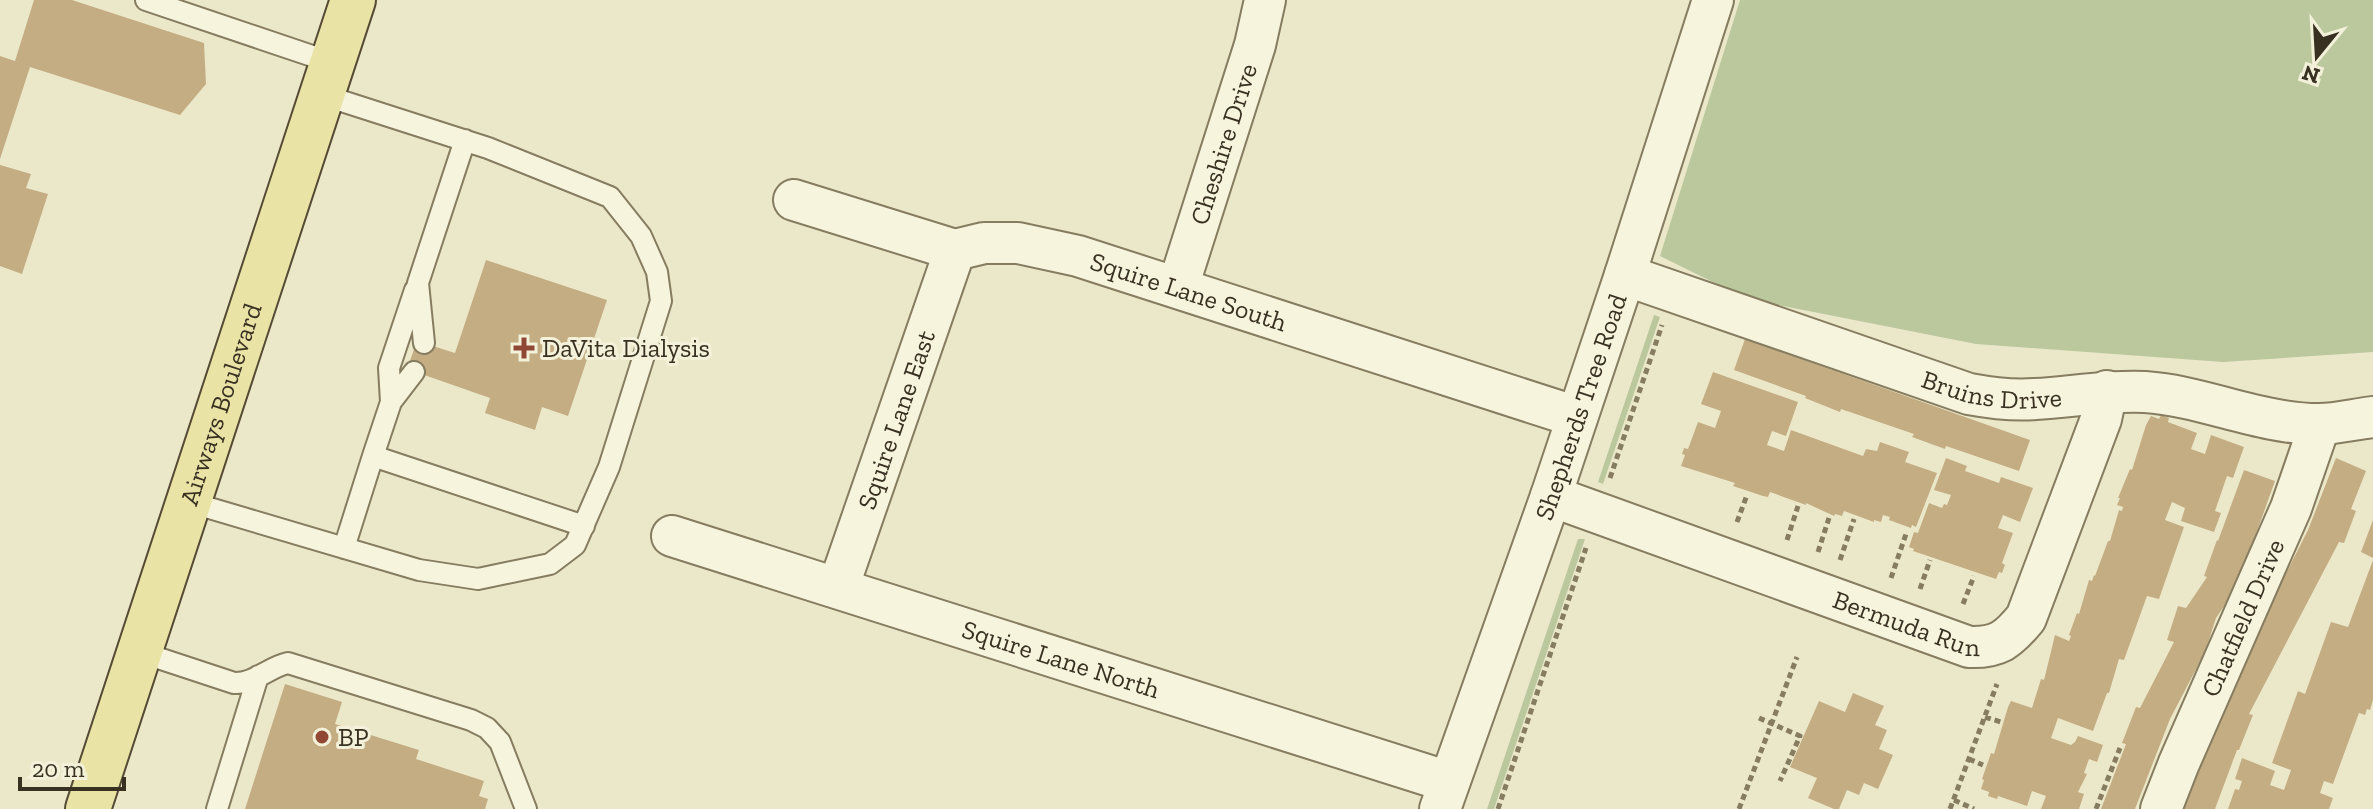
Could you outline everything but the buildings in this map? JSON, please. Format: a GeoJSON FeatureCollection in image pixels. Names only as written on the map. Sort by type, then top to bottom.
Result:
{"type":"FeatureCollection","features":[{"type":"Feature","properties":{"kind":"main road","name":"Airways Boulevard"},"geometry":{"type":"LineString","coordinates":[[88,809],[353,0]]}},
{"type":"Feature","properties":{"kind":"street","name":"Cheshire Drive"},"geometry":{"type":"LineString","coordinates":[[1178,287],[1255,45],[1265,0]]}},
{"type":"Feature","properties":{"kind":"street","name":"Shepherds Tree Road"},"geometry":{"type":"LineString","coordinates":[[1445,796],[1551,496],[1713,0]]}},
{"type":"Feature","properties":{"kind":"street","name":"Squire Lane South"},"geometry":{"type":"LineString","coordinates":[[794,200],[955,250],[984,243],[1018,243],[1047,248],[1178,287],[1577,417]]}},
{"type":"Feature","properties":{"kind":"street","name":"Squire Lane East"},"geometry":{"type":"LineString","coordinates":[[838,588],[955,250]]}},
{"type":"Feature","properties":{"kind":"street","name":"Bruins Drive"},"geometry":{"type":"LineString","coordinates":[[1625,275],[1969,394],[2032,400],[2107,391],[2184,396],[2280,420],[2320,424],[2373,417]]}},
{"type":"Feature","properties":{"kind":"street","name":"Bermuda Run"},"geometry":{"type":"LineString","coordinates":[[1551,496],[1969,647],[1986,648],[2009,638],[2026,618],[2101,419],[2107,391]]}},
{"type":"Feature","properties":{"kind":"street","name":"Chatfield Drive"},"geometry":{"type":"LineString","coordinates":[[2161,809],[2291,508],[2320,424]]}},
{"type":"Feature","properties":{"kind":"street","name":"Squire Lane North"},"geometry":{"type":"LineString","coordinates":[[672,536],[838,588],[1445,796]]}},
{"type":"Feature","properties":{"kind":"lane"},"geometry":{"type":"LineString","coordinates":[[146,0],[465,140],[610,197],[641,236],[657,272],[661,301],[609,467],[575,545],[550,564],[478,579],[419,570],[189,502]]}},
{"type":"Feature","properties":{"kind":"lane"},"geometry":{"type":"LineString","coordinates":[[391,402],[389,368],[465,140]]}},
{"type":"Feature","properties":{"kind":"lane"},"geometry":{"type":"LineString","coordinates":[[418,283],[424,343]]}},
{"type":"Feature","properties":{"kind":"lane"},"geometry":{"type":"LineString","coordinates":[[344,548],[391,402],[414,372]]}},
{"type":"Feature","properties":{"kind":"lane"},"geometry":{"type":"LineString","coordinates":[[373,456],[584,526]]}},
{"type":"Feature","properties":{"kind":"lane"},"geometry":{"type":"LineString","coordinates":[[140,652],[242,684],[277,665],[288,663],[471,720],[487,728],[500,742],[526,809]]}},
{"type":"Feature","properties":{"kind":"lane"},"geometry":{"type":"LineString","coordinates":[[217,809],[258,676]]}},
{"type":"Feature","properties":{"kind":"path"},"geometry":{"type":"LineString","coordinates":[[1737,522],[1747,495]]}},
{"type":"Feature","properties":{"kind":"path"},"geometry":{"type":"LineString","coordinates":[[1787,540],[1798,506]]}},
{"type":"Feature","properties":{"kind":"path"},"geometry":{"type":"LineString","coordinates":[[1818,552],[1829,518]]}},
{"type":"Feature","properties":{"kind":"path"},"geometry":{"type":"LineString","coordinates":[[1840,560],[1854,519]]}},
{"type":"Feature","properties":{"kind":"path"},"geometry":{"type":"LineString","coordinates":[[1891,578],[1907,531]]}},
{"type":"Feature","properties":{"kind":"path"},"geometry":{"type":"LineString","coordinates":[[1920,589],[1930,560]]}},
{"type":"Feature","properties":{"kind":"path"},"geometry":{"type":"LineString","coordinates":[[1963,604],[1974,576]]}},
{"type":"Feature","properties":{"kind":"path"},"geometry":{"type":"LineString","coordinates":[[1739,809],[1797,657]]}},
{"type":"Feature","properties":{"kind":"path"},"geometry":{"type":"LineString","coordinates":[[1950,809],[1997,684]]}},
{"type":"Feature","properties":{"kind":"path"},"geometry":{"type":"LineString","coordinates":[[1985,717],[2001,722]]}},
{"type":"Feature","properties":{"kind":"path"},"geometry":{"type":"LineString","coordinates":[[1759,718],[1800,736],[1780,781]]}},
{"type":"Feature","properties":{"kind":"path"},"geometry":{"type":"LineString","coordinates":[[2096,809],[2120,748]]}},
{"type":"Feature","properties":{"kind":"path"},"geometry":{"type":"LineString","coordinates":[[1969,759],[1983,765]]}},
{"type":"Feature","properties":{"kind":"path"},"geometry":{"type":"LineString","coordinates":[[1954,800],[1974,809]]}},
{"type":"Feature","properties":{"kind":"green space"},"geometry":{"type":"Polygon","coordinates":[[[1740,0],[2373,0],[2373,352],[2223,362],[1976,344],[1747,299],[1660,256],[1740,0]]]}},
{"type":"Feature","properties":{"kind":"green space"},"geometry":{"type":"Polygon","coordinates":[[[1654,315],[1660,317],[1603,484],[1598,482],[1654,315]]]}},
{"type":"Feature","properties":{"kind":"green space"},"geometry":{"type":"Polygon","coordinates":[[[1578,539],[1585,539],[1494,809],[1487,809],[1578,539]]]}},
{"type":"Feature","properties":{"kind":"place","name":"DaVita Dialysis"},"geometry":{"type":"Point","coordinates":[524,348]}},
{"type":"Feature","properties":{"kind":"place","name":"BP"},"geometry":{"type":"Point","coordinates":[322,737]}}]}
